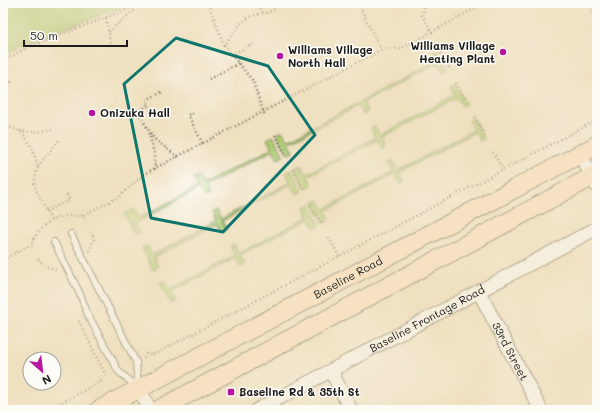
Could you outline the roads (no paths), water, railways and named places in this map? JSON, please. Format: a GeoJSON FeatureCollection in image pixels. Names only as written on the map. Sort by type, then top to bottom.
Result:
{"type":"FeatureCollection","features":[{"type":"Feature","properties":{"kind":"main road","name":"Baseline Road"},"geometry":{"type":"LineString","coordinates":[[99,410],[597,145]]}},
{"type":"Feature","properties":{"kind":"main road"},"geometry":{"type":"LineString","coordinates":[[158,410],[595,179]]}},
{"type":"Feature","properties":{"kind":"street"},"geometry":{"type":"LineString","coordinates":[[580,154],[595,179]]}},
{"type":"Feature","properties":{"kind":"street","name":"Baseline Frontage Road"},"geometry":{"type":"LineString","coordinates":[[257,410],[597,228]]}},
{"type":"Feature","properties":{"kind":"street","name":"33rd Street"},"geometry":{"type":"LineString","coordinates":[[479,292],[541,410]]}},
{"type":"Feature","properties":{"kind":"street"},"geometry":{"type":"LineString","coordinates":[[331,371],[351,410]]}},
{"type":"Feature","properties":{"kind":"street"},"geometry":{"type":"LineString","coordinates":[[139,388],[150,410]]}},
{"type":"Feature","properties":{"kind":"lane"},"geometry":{"type":"LineString","coordinates":[[71,234],[136,362],[139,388]]}},
{"type":"Feature","properties":{"kind":"lane"},"geometry":{"type":"LineString","coordinates":[[54,242],[77,288],[88,315],[119,372],[139,388]]}},
{"type":"Feature","properties":{"kind":"place","name":"Williams Village Heating Plant"},"geometry":{"type":"Point","coordinates":[503,52]}},
{"type":"Feature","properties":{"kind":"place","name":"Williams Village North Hall"},"geometry":{"type":"Point","coordinates":[280,56]}},
{"type":"Feature","properties":{"kind":"place","name":"Onizuka Hall"},"geometry":{"type":"Point","coordinates":[92,113]}},
{"type":"Feature","properties":{"kind":"place","name":"Baseline Rd & 35th St"},"geometry":{"type":"Point","coordinates":[231,392]}}]}
